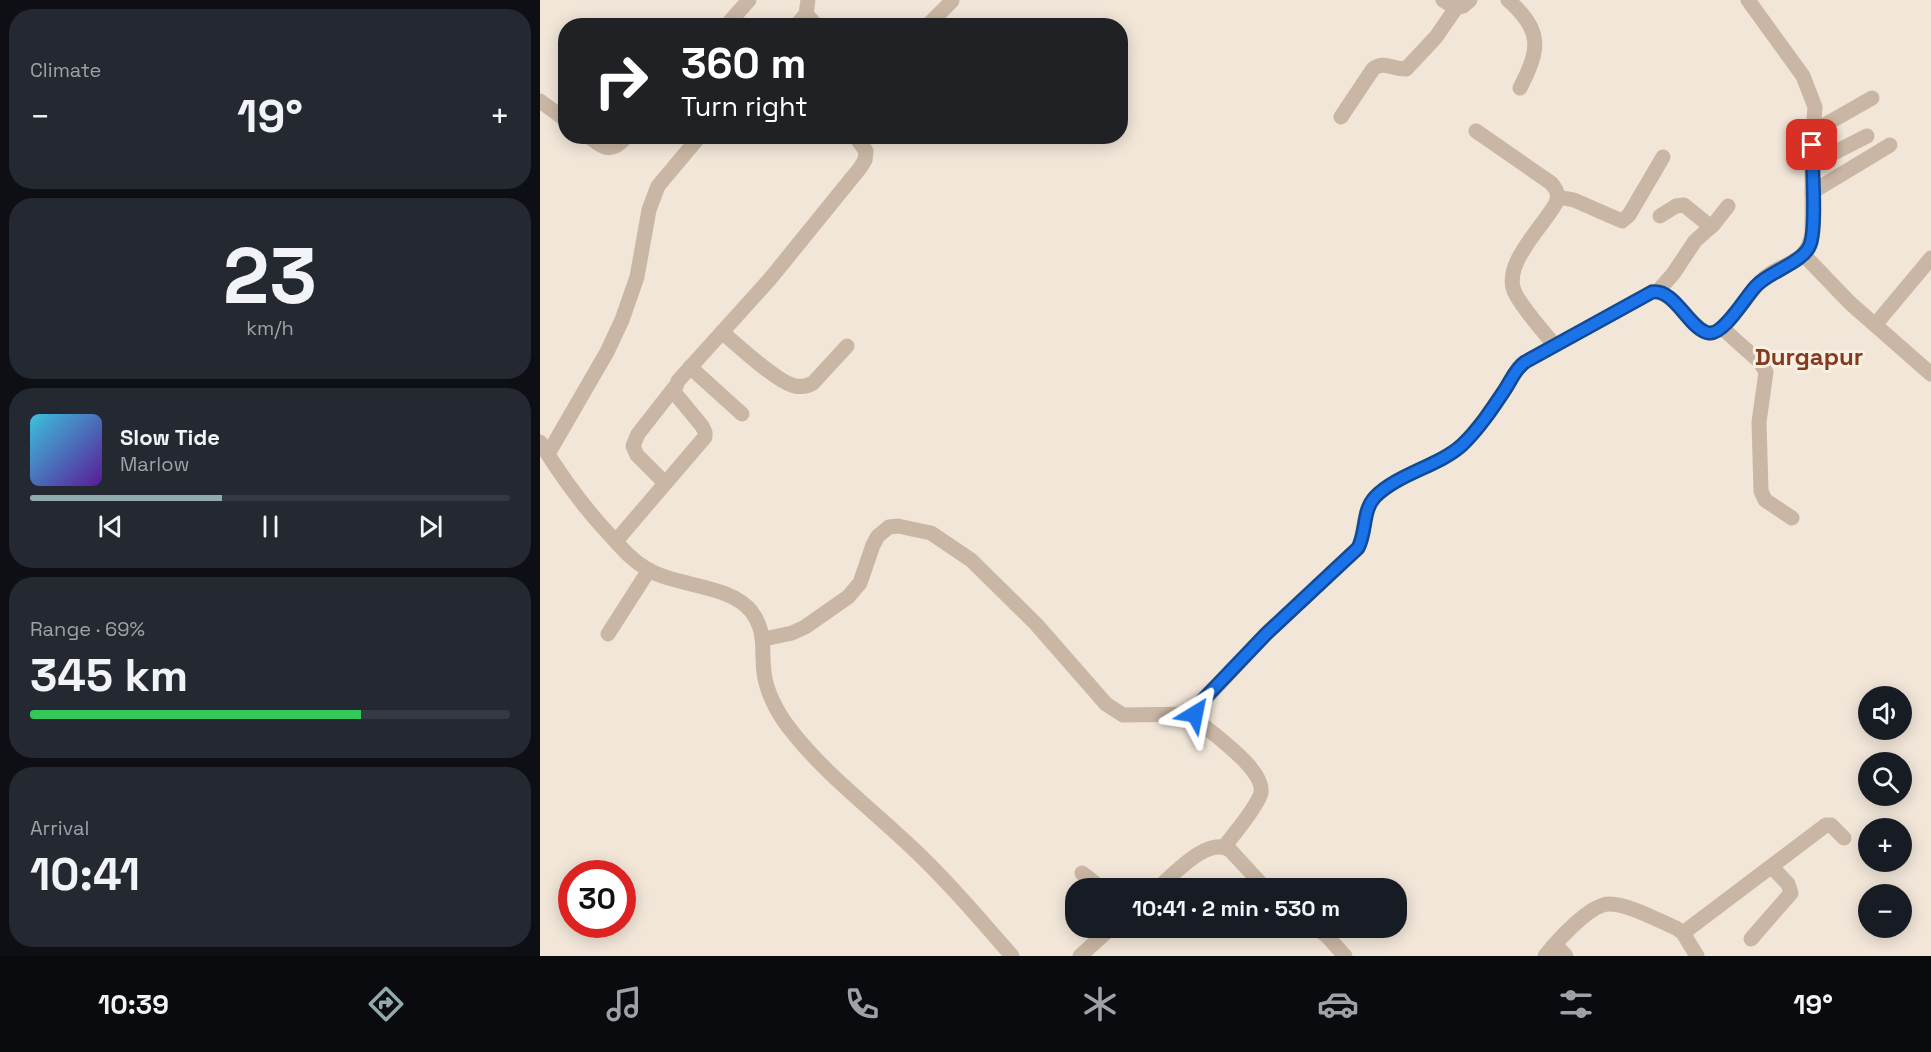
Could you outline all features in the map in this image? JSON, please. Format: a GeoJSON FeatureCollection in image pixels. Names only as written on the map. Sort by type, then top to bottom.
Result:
{"type":"FeatureCollection","features":[{"type":"Feature","properties":{"kind":"street"},"geometry":{"type":"LineString","coordinates":[[733,18],[749,0]]}},
{"type":"Feature","properties":{"kind":"street"},"geometry":{"type":"LineString","coordinates":[[1341,117],[1374,69],[1382,65],[1406,69],[1436,37],[1449,4],[1463,6],[1470,0]]}},
{"type":"Feature","properties":{"kind":"street"},"geometry":{"type":"LineString","coordinates":[[1508,0],[1526,17],[1534,34],[1533,57],[1520,88]]}},
{"type":"Feature","properties":{"kind":"street"},"geometry":{"type":"LineString","coordinates":[[1225,846],[1260,797],[1260,782],[1251,767],[1198,721],[1195,714],[1201,702],[1258,642],[1358,548],[1362,539],[1367,508],[1375,497],[1390,486],[1460,447],[1503,393],[1520,366],[1554,345],[1652,292],[1658,291],[1669,297],[1707,333],[1712,333],[1722,328],[1762,279],[1803,254],[1811,244],[1815,107],[1808,87],[1748,0]]}},
{"type":"Feature","properties":{"kind":"street"},"geometry":{"type":"LineString","coordinates":[[935,18],[952,1]]}},
{"type":"Feature","properties":{"kind":"street"},"geometry":{"type":"LineString","coordinates":[[1814,131],[1872,98]]}},
{"type":"Feature","properties":{"kind":"street"},"geometry":{"type":"LineString","coordinates":[[540,101],[558,114]]}},
{"type":"Feature","properties":{"kind":"street"},"geometry":{"type":"LineString","coordinates":[[1476,131],[1551,183],[1556,190],[1558,197],[1552,211],[1518,260],[1511,276],[1516,294],[1554,345]]}},
{"type":"Feature","properties":{"kind":"street"},"geometry":{"type":"LineString","coordinates":[[1812,164],[1867,136]]}},
{"type":"Feature","properties":{"kind":"street"},"geometry":{"type":"LineString","coordinates":[[602,144],[610,149],[619,144]]}},
{"type":"Feature","properties":{"kind":"street"},"geometry":{"type":"LineString","coordinates":[[688,144],[658,186],[649,210],[637,277],[622,320],[607,352],[544,448],[568,487],[635,561],[649,570],[734,598],[751,611],[764,639],[765,681],[772,700],[790,729],[865,805],[910,845],[1012,956]]}},
{"type":"Feature","properties":{"kind":"street"},"geometry":{"type":"LineString","coordinates":[[665,483],[637,455],[633,446],[638,434],[690,367],[770,279],[865,160],[866,151],[863,144]]}},
{"type":"Feature","properties":{"kind":"street"},"geometry":{"type":"LineString","coordinates":[[1812,192],[1890,145]]}},
{"type":"Feature","properties":{"kind":"street"},"geometry":{"type":"LineString","coordinates":[[1558,197],[1574,200],[1622,221],[1629,215],[1663,157]]}},
{"type":"Feature","properties":{"kind":"street"},"geometry":{"type":"LineString","coordinates":[[1660,216],[1676,206],[1684,205],[1711,227]]}},
{"type":"Feature","properties":{"kind":"street"},"geometry":{"type":"LineString","coordinates":[[1658,291],[1673,274],[1695,241],[1711,227],[1728,206]]}},
{"type":"Feature","properties":{"kind":"street"},"geometry":{"type":"LineString","coordinates":[[1803,254],[1875,325],[1931,374]]}},
{"type":"Feature","properties":{"kind":"street"},"geometry":{"type":"LineString","coordinates":[[1875,325],[1931,258]]}},
{"type":"Feature","properties":{"kind":"street"},"geometry":{"type":"LineString","coordinates":[[1722,328],[1760,362],[1766,372],[1759,422],[1762,496],[1792,518]]}},
{"type":"Feature","properties":{"kind":"street"},"geometry":{"type":"LineString","coordinates":[[722,332],[758,362],[795,386],[809,385],[813,382],[846,346]]}},
{"type":"Feature","properties":{"kind":"street"},"geometry":{"type":"LineString","coordinates":[[690,367],[742,414]]}},
{"type":"Feature","properties":{"kind":"street"},"geometry":{"type":"LineString","coordinates":[[616,542],[702,442],[705,432],[676,396],[675,388]]}},
{"type":"Feature","properties":{"kind":"street"},"geometry":{"type":"LineString","coordinates":[[764,639],[792,633],[805,627],[848,597],[860,583],[878,536],[889,527],[898,526],[931,533],[971,560],[1036,624],[1114,711],[1123,715],[1195,714]]}},
{"type":"Feature","properties":{"kind":"street"},"geometry":{"type":"LineString","coordinates":[[608,633],[649,570]]}},
{"type":"Feature","properties":{"kind":"street"},"geometry":{"type":"LineString","coordinates":[[1683,933],[1826,825],[1834,828],[1844,838]]}},
{"type":"Feature","properties":{"kind":"street"},"geometry":{"type":"LineString","coordinates":[[1170,878],[1201,852],[1220,845],[1225,846],[1255,878]]}},
{"type":"Feature","properties":{"kind":"street"},"geometry":{"type":"LineString","coordinates":[[1751,939],[1791,893],[1788,884],[1772,867]]}},
{"type":"Feature","properties":{"kind":"street"},"geometry":{"type":"LineString","coordinates":[[1082,873],[1088,878]]}},
{"type":"Feature","properties":{"kind":"street"},"geometry":{"type":"LineString","coordinates":[[1566,956],[1550,950],[1594,909],[1603,904],[1611,904],[1676,928],[1683,933],[1696,956]]}},
{"type":"Feature","properties":{"kind":"street"},"geometry":{"type":"LineString","coordinates":[[1080,956],[1100,938]]}},
{"type":"Feature","properties":{"kind":"street"},"geometry":{"type":"LineString","coordinates":[[1329,938],[1345,956]]}},
{"type":"Feature","properties":{"kind":"district","name":"Durgapur"},"geometry":{"type":"Point","coordinates":[1809,356]}},
{"type":"Feature","properties":{"kind":"route"},"geometry":{"type":"LineString","coordinates":[[1195,714],[1201,702],[1266,634],[1358,548],[1362,539],[1367,508],[1375,497],[1460,447],[1525,362],[1652,292],[1658,291],[1669,297],[1707,333],[1718,331],[1762,279],[1808,250],[1812,231],[1812,145]]}}]}
